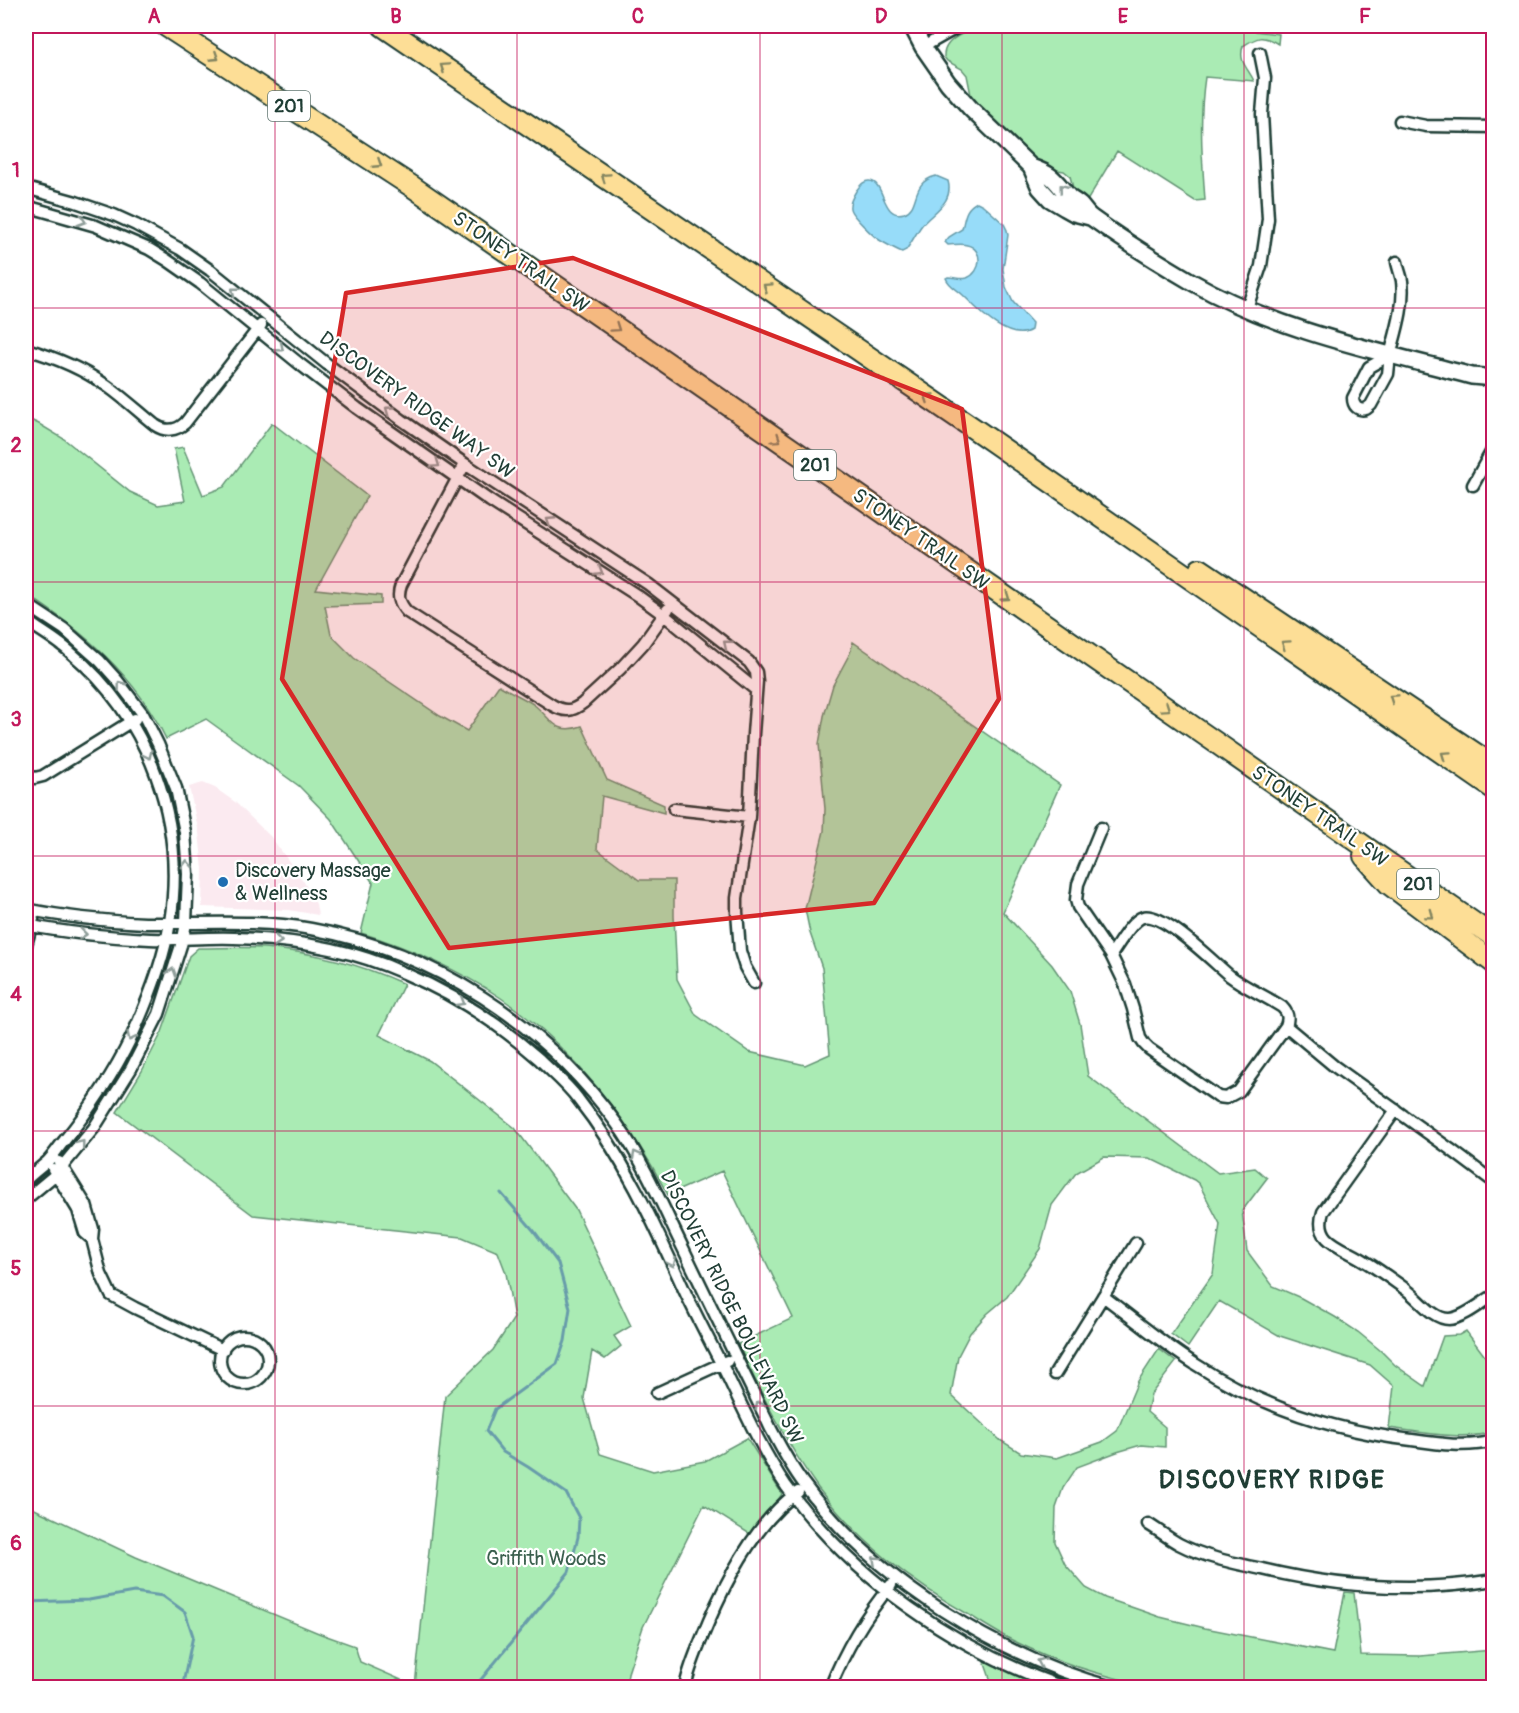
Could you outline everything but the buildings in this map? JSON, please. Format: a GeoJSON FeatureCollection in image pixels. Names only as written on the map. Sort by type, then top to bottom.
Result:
{"type":"FeatureCollection","features":[{"type":"Feature","properties":{"kind":"highway","name":"STONEY TRAIL SW"},"geometry":{"type":"LineString","coordinates":[[166,26],[413,187],[1494,937]]}},
{"type":"Feature","properties":{"kind":"highway"},"geometry":{"type":"LineString","coordinates":[[383,26],[976,430],[1494,789]]}},
{"type":"Feature","properties":{"kind":"highway"},"geometry":{"type":"LineString","coordinates":[[976,430],[1064,478],[1494,766]]}},
{"type":"Feature","properties":{"kind":"highway"},"geometry":{"type":"LineString","coordinates":[[1343,831],[1389,884],[1494,963]]}},
{"type":"Feature","properties":{"kind":"street"},"geometry":{"type":"LineString","coordinates":[[912,26],[923,46],[957,93],[1031,167],[1040,188],[1050,199],[1074,213],[1089,217],[1194,283],[1247,308],[1302,329],[1390,355],[1472,376],[1494,378]]}},
{"type":"Feature","properties":{"kind":"street"},"geometry":{"type":"LineString","coordinates":[[923,46],[960,26]]}},
{"type":"Feature","properties":{"kind":"street"},"geometry":{"type":"LineString","coordinates":[[1247,308],[1260,266],[1268,219],[1262,114],[1265,78],[1260,53]]}},
{"type":"Feature","properties":{"kind":"street"},"geometry":{"type":"LineString","coordinates":[[1400,121],[1425,126],[1494,127]]}},
{"type":"Feature","properties":{"kind":"street","name":"DISCOVERY RIDGE WAY SW"},"geometry":{"type":"LineString","coordinates":[[26,189],[76,202],[136,225],[193,258],[367,394],[465,464],[674,602],[749,662],[756,672],[757,681],[749,817],[737,898],[737,923],[740,951],[745,967],[754,982]]}},
{"type":"Feature","properties":{"kind":"street","name":"DISCOVERY RIDGE WAY SW"},"geometry":{"type":"LineString","coordinates":[[26,206],[96,226],[129,239],[184,272],[357,408],[457,479],[561,548],[616,581],[664,615],[756,690]]}},
{"type":"Feature","properties":{"kind":"street"},"geometry":{"type":"LineString","coordinates":[[129,239],[136,225]]}},
{"type":"Feature","properties":{"kind":"street"},"geometry":{"type":"LineString","coordinates":[[1390,355],[1368,368],[1353,398],[1357,408],[1366,409],[1371,405],[1388,374],[1390,355],[1398,326],[1402,290],[1397,262]]}},
{"type":"Feature","properties":{"kind":"street"},"geometry":{"type":"LineString","coordinates":[[26,349],[65,362],[88,374],[107,386],[160,429],[171,430],[185,423],[268,317]]}},
{"type":"Feature","properties":{"kind":"street"},"geometry":{"type":"LineString","coordinates":[[1472,376],[1494,388]]}},
{"type":"Feature","properties":{"kind":"street"},"geometry":{"type":"LineString","coordinates":[[357,408],[367,394]]}},
{"type":"Feature","properties":{"kind":"street"},"geometry":{"type":"LineString","coordinates":[[1473,485],[1494,447]]}},
{"type":"Feature","properties":{"kind":"street"},"geometry":{"type":"LineString","coordinates":[[465,464],[398,592],[399,600],[407,612],[449,641],[560,710],[572,710],[583,703],[620,669],[643,644],[674,602]]}},
{"type":"Feature","properties":{"kind":"street"},"geometry":{"type":"LineString","coordinates":[[561,548],[570,534]]}},
{"type":"Feature","properties":{"kind":"street"},"geometry":{"type":"LineString","coordinates":[[26,604],[64,629],[100,661],[142,714],[158,744],[176,788],[187,853],[188,897],[183,939],[159,1014],[131,1070],[94,1128],[60,1171],[26,1199]]}},
{"type":"Feature","properties":{"kind":"street"},"geometry":{"type":"LineString","coordinates":[[26,621],[56,640],[96,676],[130,722],[146,751],[162,793],[169,822],[173,853],[174,895],[167,939],[146,1007],[119,1062],[85,1116],[50,1158],[26,1179]]}},
{"type":"Feature","properties":{"kind":"street"},"geometry":{"type":"LineString","coordinates":[[56,640],[64,629]]}},
{"type":"Feature","properties":{"kind":"street"},"geometry":{"type":"LineString","coordinates":[[26,776],[35,778],[43,776],[142,714]]}},
{"type":"Feature","properties":{"kind":"street"},"geometry":{"type":"LineString","coordinates":[[162,793],[176,788]]}},
{"type":"Feature","properties":{"kind":"street"},"geometry":{"type":"LineString","coordinates":[[674,809],[749,817]]}},
{"type":"Feature","properties":{"kind":"street"},"geometry":{"type":"LineString","coordinates":[[1101,828],[1078,884],[1076,900],[1125,984],[1140,1038],[1144,1044],[1218,1097],[1230,1097],[1239,1091],[1286,1026],[1287,1014],[1282,1007],[1231,976],[1191,942],[1159,919],[1145,916],[1137,920],[1110,956]]}},
{"type":"Feature","properties":{"kind":"street"},"geometry":{"type":"LineString","coordinates":[[26,945],[30,910]]}},
{"type":"Feature","properties":{"kind":"street","name":"DISCOVERY RIDGE BOULEVARD SW"},"geometry":{"type":"LineString","coordinates":[[30,910],[144,923],[234,922],[298,927],[328,933],[385,950],[429,968],[480,995],[526,1028],[580,1079],[616,1123],[675,1232],[776,1438],[806,1486],[844,1530],[896,1578],[969,1626],[1058,1669],[1116,1688]]}},
{"type":"Feature","properties":{"kind":"street","name":"DISCOVERY RIDGE BOULEVARD SW"},"geometry":{"type":"LineString","coordinates":[[28,926],[112,937],[282,940],[324,948],[367,959],[403,972],[456,998],[489,1019],[551,1070],[576,1096],[603,1132],[636,1186],[705,1335],[760,1443],[793,1495],[818,1525],[886,1590],[926,1618],[972,1646],[1014,1667],[1065,1688]]}},
{"type":"Feature","properties":{"kind":"street"},"geometry":{"type":"LineString","coordinates":[[324,948],[328,933]]}},
{"type":"Feature","properties":{"kind":"street"},"geometry":{"type":"LineString","coordinates":[[1286,1026],[1335,1066],[1494,1182]]}},
{"type":"Feature","properties":{"kind":"street"},"geometry":{"type":"LineString","coordinates":[[517,1040],[526,1028]]}},
{"type":"Feature","properties":{"kind":"street"},"geometry":{"type":"LineString","coordinates":[[119,1062],[131,1070]]}},
{"type":"Feature","properties":{"kind":"street"},"geometry":{"type":"LineString","coordinates":[[1396,1110],[1323,1212],[1321,1222],[1324,1235],[1331,1242],[1367,1262],[1416,1297],[1434,1313],[1444,1318],[1456,1318],[1494,1295]]}},
{"type":"Feature","properties":{"kind":"street"},"geometry":{"type":"LineString","coordinates":[[603,1132],[616,1123]]}},
{"type":"Feature","properties":{"kind":"street"},"geometry":{"type":"LineString","coordinates":[[50,1158],[86,1205],[101,1274],[111,1295],[223,1350]]}},
{"type":"Feature","properties":{"kind":"street"},"geometry":{"type":"LineString","coordinates":[[661,1238],[675,1232]]}},
{"type":"Feature","properties":{"kind":"street"},"geometry":{"type":"LineString","coordinates":[[1054,1374],[1136,1243]]}},
{"type":"Feature","properties":{"kind":"street"},"geometry":{"type":"LineString","coordinates":[[1103,1296],[1193,1363],[1263,1401],[1299,1416],[1348,1430],[1398,1439],[1455,1445],[1493,1443]]}},
{"type":"Feature","properties":{"kind":"street"},"geometry":{"type":"LineString","coordinates":[[239,1337],[253,1339],[264,1348],[266,1368],[256,1380],[242,1384],[234,1382],[223,1372],[220,1365],[223,1350],[227,1344],[239,1337]]}},
{"type":"Feature","properties":{"kind":"street"},"geometry":{"type":"LineString","coordinates":[[657,1393],[736,1357]]}},
{"type":"Feature","properties":{"kind":"street"},"geometry":{"type":"LineString","coordinates":[[685,1688],[707,1624],[735,1569],[769,1518],[806,1486]]}},
{"type":"Feature","properties":{"kind":"street"},"geometry":{"type":"LineString","coordinates":[[1148,1524],[1176,1543],[1198,1552],[1238,1564],[1297,1577],[1343,1584],[1392,1587],[1447,1586],[1494,1580]]}},
{"type":"Feature","properties":{"kind":"street"},"geometry":{"type":"LineString","coordinates":[[830,1688],[850,1643],[896,1578]]}},
{"type":"Feature","properties":{"kind":"highlighted area"},"geometry":{"type":"Polygon","coordinates":[[[573,258],[962,409],[999,699],[874,903],[449,948],[282,679],[346,293],[573,258]]]}},
{"type":"Feature","properties":{"kind":"shaded area"},"geometry":{"type":"Polygon","coordinates":[[[203,783],[215,788],[235,802],[271,837],[304,882],[316,904],[318,915],[289,910],[202,907],[203,869],[199,833],[189,787],[203,783]]]}},
{"type":"Feature","properties":{"kind":"green space"},"geometry":{"type":"Polygon","coordinates":[[[992,26],[1213,26],[1279,34],[1278,44],[1260,38],[1243,46],[1244,65],[1254,81],[1205,77],[1202,153],[1205,200],[1195,201],[1117,151],[1087,201],[1074,192],[1070,176],[1064,171],[1045,168],[978,105],[971,95],[967,75],[944,57],[945,50],[954,38],[969,31],[992,26]]]}},
{"type":"Feature","properties":{"kind":"green space"},"geometry":{"type":"Polygon","coordinates":[[[26,418],[64,439],[130,492],[158,505],[185,501],[174,449],[183,447],[203,495],[224,487],[272,423],[367,496],[316,589],[381,596],[381,604],[325,606],[331,635],[354,658],[440,716],[467,731],[499,685],[533,704],[559,727],[565,729],[582,726],[607,780],[664,805],[664,813],[602,796],[597,849],[639,880],[674,880],[677,979],[696,1015],[749,1052],[805,1065],[830,1054],[822,968],[810,933],[805,909],[824,831],[825,809],[819,744],[824,716],[833,685],[850,653],[853,642],[1060,785],[1003,912],[1052,965],[1070,991],[1080,1024],[1088,1076],[1218,1173],[1255,1168],[1267,1178],[1242,1211],[1247,1251],[1273,1286],[1301,1298],[1358,1332],[1395,1365],[1425,1386],[1443,1336],[1459,1335],[1466,1331],[1493,1367],[1493,1432],[1455,1436],[1389,1428],[1394,1386],[1370,1365],[1280,1336],[1219,1301],[1188,1347],[1171,1334],[1213,1274],[1220,1224],[1199,1184],[1149,1158],[1104,1157],[1076,1173],[1052,1205],[1040,1249],[1007,1297],[970,1333],[958,1356],[951,1395],[1000,1440],[1021,1453],[1057,1458],[1102,1442],[1117,1431],[1138,1381],[1159,1349],[1176,1362],[1151,1394],[1147,1412],[1165,1427],[1165,1447],[1141,1445],[1077,1467],[1063,1488],[1056,1508],[1055,1542],[1065,1564],[1086,1588],[1105,1598],[1160,1617],[1333,1653],[1345,1592],[1354,1593],[1361,1655],[1420,1656],[1493,1650],[1493,1683],[1441,1688],[1153,1687],[1082,1669],[1014,1641],[907,1575],[869,1544],[834,1508],[795,1454],[738,1344],[793,1318],[722,1171],[668,1195],[653,1167],[617,1113],[575,1062],[527,1017],[501,998],[452,969],[361,933],[373,883],[331,819],[299,786],[206,719],[166,739],[154,716],[124,675],[68,623],[26,594],[26,418]]]}},
{"type":"Feature","properties":{"kind":"green space","name":"Griffith Woods"},"geometry":{"type":"Polygon","coordinates":[[[198,948],[264,948],[300,952],[353,965],[404,984],[379,1035],[430,1061],[515,1128],[576,1210],[631,1326],[614,1336],[621,1346],[605,1359],[592,1351],[584,1398],[600,1454],[653,1471],[705,1461],[747,1438],[782,1494],[753,1536],[704,1505],[643,1627],[628,1673],[626,1687],[26,1688],[26,1505],[136,1557],[355,1646],[360,1662],[415,1686],[445,1396],[493,1350],[514,1318],[506,1273],[498,1252],[462,1237],[253,1215],[117,1112],[162,1032],[189,956],[198,948]]]}},
{"type":"Feature","properties":{"kind":"green space"},"geometry":{"type":"Polygon","coordinates":[[[983,1658],[1018,1676],[1045,1687],[993,1687],[983,1658]]]}},
{"type":"Feature","properties":{"kind":"water"},"geometry":{"type":"Polygon","coordinates":[[[936,176],[948,181],[946,200],[922,225],[906,250],[902,252],[878,239],[851,211],[850,204],[856,191],[864,182],[870,181],[879,187],[892,211],[897,214],[904,213],[912,206],[922,184],[936,176]]]}},
{"type":"Feature","properties":{"kind":"water"},"geometry":{"type":"Polygon","coordinates":[[[977,202],[1004,224],[1007,230],[1003,269],[1006,287],[1013,302],[1032,323],[1031,330],[1022,333],[1004,329],[985,316],[947,281],[948,277],[967,278],[976,271],[978,266],[978,256],[972,247],[962,244],[948,245],[945,242],[962,229],[968,210],[977,202]]]}},
{"type":"Feature","properties":{"kind":"waterway"},"geometry":{"type":"LineString","coordinates":[[474,1688],[569,1572],[578,1537],[579,1518],[566,1493],[503,1452],[486,1431],[495,1409],[557,1364],[565,1341],[570,1308],[558,1263],[501,1193]]}},
{"type":"Feature","properties":{"kind":"waterway"},"geometry":{"type":"LineString","coordinates":[[26,1602],[89,1600],[134,1592],[163,1596],[185,1612],[193,1636],[182,1688]]}},
{"type":"Feature","properties":{"kind":"place","name":"Discovery Massage & Wellness"},"geometry":{"type":"Point","coordinates":[223,882]}},
{"type":"Feature","properties":{"kind":"district","name":"DISCOVERY RIDGE"},"geometry":{"type":"Point","coordinates":[1272,1480]}}]}
